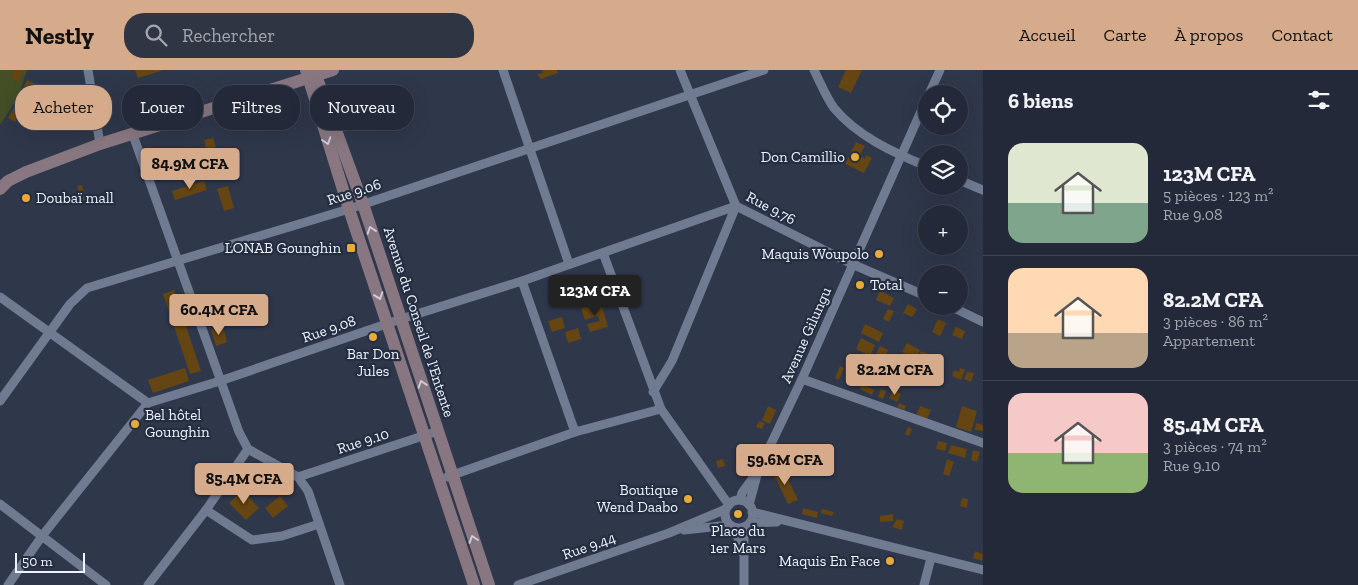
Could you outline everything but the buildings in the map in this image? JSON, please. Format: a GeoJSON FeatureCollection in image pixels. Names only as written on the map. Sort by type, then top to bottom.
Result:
{"type":"FeatureCollection","features":[{"type":"Feature","properties":{"kind":"street"},"geometry":{"type":"LineString","coordinates":[[88,70],[100,144]]}},
{"type":"Feature","properties":{"kind":"street"},"geometry":{"type":"LineString","coordinates":[[3,185],[26,172],[100,144],[311,73],[333,70]]}},
{"type":"Feature","properties":{"kind":"street"},"geometry":{"type":"LineString","coordinates":[[503,70],[569,264]]}},
{"type":"Feature","properties":{"kind":"street","name":"Rue 9.76"},"geometry":{"type":"LineString","coordinates":[[680,70],[736,206],[852,264],[918,293]]}},
{"type":"Feature","properties":{"kind":"street","name":"Rue 9.06"},"geometry":{"type":"LineString","coordinates":[[0,401],[70,304],[87,288],[349,209],[764,70]]}},
{"type":"Feature","properties":{"kind":"street"},"geometry":{"type":"LineString","coordinates":[[814,70],[834,107],[853,127],[901,156],[918,163]]}},
{"type":"Feature","properties":{"kind":"street"},"geometry":{"type":"LineString","coordinates":[[933,85],[940,70]]}},
{"type":"Feature","properties":{"kind":"street","name":"Avenue du Conseil de l'Entente"},"geometry":{"type":"LineString","coordinates":[[311,73],[363,204],[401,319],[474,585]]}},
{"type":"Feature","properties":{"kind":"street","name":"Avenue du Conseil de l'Entente"},"geometry":{"type":"LineString","coordinates":[[311,73],[349,209],[388,323],[432,433]]}},
{"type":"Feature","properties":{"kind":"street","name":"Avenue Gilungu"},"geometry":{"type":"LineString","coordinates":[[739,526],[758,470],[802,379],[918,118]]}},
{"type":"Feature","properties":{"kind":"street"},"geometry":{"type":"LineString","coordinates":[[133,134],[220,381],[248,449],[298,477],[308,491],[340,585]]}},
{"type":"Feature","properties":{"kind":"street"},"geometry":{"type":"LineString","coordinates":[[968,184],[983,190]]}},
{"type":"Feature","properties":{"kind":"street"},"geometry":{"type":"LineString","coordinates":[[653,392],[672,361],[736,206]]}},
{"type":"Feature","properties":{"kind":"street","name":"Rue 9.08"},"geometry":{"type":"LineString","coordinates":[[148,403],[220,381],[388,323],[522,281],[736,206]]}},
{"type":"Feature","properties":{"kind":"street"},"geometry":{"type":"LineString","coordinates":[[602,253],[661,409],[727,507],[725,515],[739,526],[743,554],[744,585]]}},
{"type":"Feature","properties":{"kind":"street"},"geometry":{"type":"LineString","coordinates":[[522,281],[575,432]]}},
{"type":"Feature","properties":{"kind":"street"},"geometry":{"type":"LineString","coordinates":[[0,297],[48,334],[148,403],[42,536],[8,585]]}},
{"type":"Feature","properties":{"kind":"street"},"geometry":{"type":"LineString","coordinates":[[968,315],[983,322]]}},
{"type":"Feature","properties":{"kind":"street"},"geometry":{"type":"LineString","coordinates":[[802,379],[983,443]]}},
{"type":"Feature","properties":{"kind":"street"},"geometry":{"type":"LineString","coordinates":[[446,478],[575,432],[661,409]]}},
{"type":"Feature","properties":{"kind":"street","name":"Rue 9.10"},"geometry":{"type":"LineString","coordinates":[[298,477],[432,433]]}},
{"type":"Feature","properties":{"kind":"street"},"geometry":{"type":"LineString","coordinates":[[148,585],[206,510],[248,449]]}},
{"type":"Feature","properties":{"kind":"street","name":"Avenue du Conseil de l'Entente"},"geometry":{"type":"LineString","coordinates":[[446,478],[488,585]]}},
{"type":"Feature","properties":{"kind":"street"},"geometry":{"type":"LineString","coordinates":[[0,504],[106,585]]}},
{"type":"Feature","properties":{"kind":"street"},"geometry":{"type":"LineString","coordinates":[[669,533],[727,507],[747,506],[788,522],[983,570]]}},
{"type":"Feature","properties":{"kind":"street"},"geometry":{"type":"LineString","coordinates":[[206,510],[252,540],[282,536],[319,524]]}},
{"type":"Feature","properties":{"kind":"street"},"geometry":{"type":"LineString","coordinates":[[669,533],[739,526],[760,521],[788,522]]}},
{"type":"Feature","properties":{"kind":"street","name":"Rue 9.44"},"geometry":{"type":"LineString","coordinates":[[518,585],[669,533]]}},
{"type":"Feature","properties":{"kind":"street"},"geometry":{"type":"LineString","coordinates":[[924,585],[931,558]]}},
{"type":"Feature","properties":{"kind":"green space"},"geometry":{"type":"Polygon","coordinates":[[[0,70],[27,70],[22,85],[15,85],[15,102],[0,125],[0,70]]]}},
{"type":"Feature","properties":{"kind":"place","name":"Don Camillio"},"geometry":{"type":"Point","coordinates":[855,157]}},
{"type":"Feature","properties":{"kind":"place","name":"Doubaï mall"},"geometry":{"type":"Point","coordinates":[26,198]}},
{"type":"Feature","properties":{"kind":"place","name":"LONAB Gounghin"},"geometry":{"type":"Point","coordinates":[351,248]}},
{"type":"Feature","properties":{"kind":"place","name":"Maquis Woupolo"},"geometry":{"type":"Point","coordinates":[879,254]}},
{"type":"Feature","properties":{"kind":"place","name":"Total"},"geometry":{"type":"Point","coordinates":[860,285]}},
{"type":"Feature","properties":{"kind":"place","name":"Bar Don Jules"},"geometry":{"type":"Point","coordinates":[373,337]}},
{"type":"Feature","properties":{"kind":"place","name":"Bel hôtel Gounghin"},"geometry":{"type":"Point","coordinates":[135,424]}},
{"type":"Feature","properties":{"kind":"place","name":"Boutique Wend Daabo"},"geometry":{"type":"Point","coordinates":[688,499]}},
{"type":"Feature","properties":{"kind":"place","name":"Place du 1er Mars"},"geometry":{"type":"Point","coordinates":[738,514]}},
{"type":"Feature","properties":{"kind":"place","name":"Maquis En Face"},"geometry":{"type":"Point","coordinates":[890,561]}}]}
